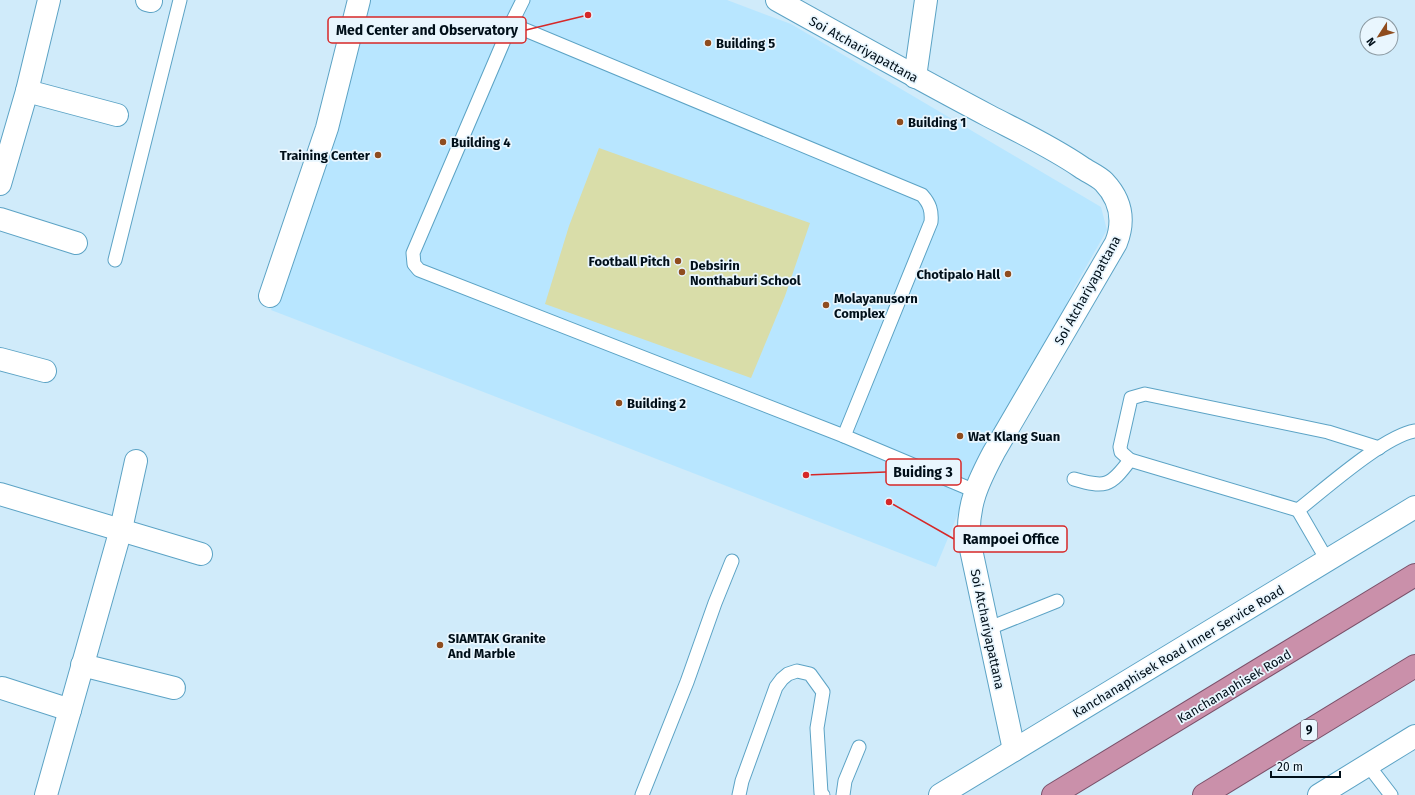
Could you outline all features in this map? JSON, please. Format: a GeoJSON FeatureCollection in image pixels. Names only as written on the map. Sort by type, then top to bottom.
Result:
{"type":"FeatureCollection","features":[{"type":"Feature","properties":{"kind":"highway","name":"Kanchanaphisek Road"},"geometry":{"type":"LineString","coordinates":[[1052,795],[1415,575]]}},
{"type":"Feature","properties":{"kind":"highway","name":"9"},"geometry":{"type":"LineString","coordinates":[[1204,795],[1415,666]]}},
{"type":"Feature","properties":{"kind":"street"},"geometry":{"type":"LineString","coordinates":[[0,184],[49,0]]}},
{"type":"Feature","properties":{"kind":"street"},"geometry":{"type":"LineString","coordinates":[[270,296],[328,128],[359,0]]}},
{"type":"Feature","properties":{"kind":"street","name":"Soi Atchariyapattana"},"geometry":{"type":"LineString","coordinates":[[777,0],[915,77],[1062,154],[1103,181],[1115,196],[1122,217],[1121,230],[1116,243],[1008,428],[975,491],[969,510],[969,540],[1014,750]]}},
{"type":"Feature","properties":{"kind":"street"},"geometry":{"type":"LineString","coordinates":[[915,77],[926,0]]}},
{"type":"Feature","properties":{"kind":"street"},"geometry":{"type":"LineString","coordinates":[[26,91],[117,116]]}},
{"type":"Feature","properties":{"kind":"street"},"geometry":{"type":"LineString","coordinates":[[0,219],[76,242]]}},
{"type":"Feature","properties":{"kind":"street"},"geometry":{"type":"LineString","coordinates":[[0,359],[45,370]]}},
{"type":"Feature","properties":{"kind":"street"},"geometry":{"type":"LineString","coordinates":[[49,794],[82,665],[121,529],[136,462]]}},
{"type":"Feature","properties":{"kind":"street"},"geometry":{"type":"LineString","coordinates":[[0,494],[201,554]]}},
{"type":"Feature","properties":{"kind":"street","name":"Kanchanaphisek Road Inner Service Road"},"geometry":{"type":"LineString","coordinates":[[940,795],[1415,507]]}},
{"type":"Feature","properties":{"kind":"street"},"geometry":{"type":"LineString","coordinates":[[82,665],[174,688]]}},
{"type":"Feature","properties":{"kind":"street"},"geometry":{"type":"LineString","coordinates":[[2,688],[70,710]]}},
{"type":"Feature","properties":{"kind":"street"},"geometry":{"type":"LineString","coordinates":[[1319,795],[1415,736]]}},
{"type":"Feature","properties":{"kind":"lane"},"geometry":{"type":"LineString","coordinates":[[115,260],[180,0]]}},
{"type":"Feature","properties":{"kind":"lane"},"geometry":{"type":"LineString","coordinates":[[523,0],[511,24],[413,253],[414,264],[419,270],[844,436],[975,491]]}},
{"type":"Feature","properties":{"kind":"lane"},"geometry":{"type":"LineString","coordinates":[[511,24],[922,195],[929,203],[932,213],[931,222],[844,436]]}},
{"type":"Feature","properties":{"kind":"lane"},"geometry":{"type":"LineString","coordinates":[[1327,560],[1298,510],[1130,460],[1121,452],[1120,447],[1131,398],[1145,394],[1328,432],[1379,448]]}},
{"type":"Feature","properties":{"kind":"lane"},"geometry":{"type":"LineString","coordinates":[[1298,510],[1379,448],[1404,433],[1415,431]]}},
{"type":"Feature","properties":{"kind":"lane"},"geometry":{"type":"LineString","coordinates":[[1074,479],[1092,484],[1106,485],[1120,474],[1130,460]]}},
{"type":"Feature","properties":{"kind":"lane"},"geometry":{"type":"LineString","coordinates":[[642,795],[687,682],[715,603],[732,561]]}},
{"type":"Feature","properties":{"kind":"lane"},"geometry":{"type":"LineString","coordinates":[[987,629],[1058,601]]}},
{"type":"Feature","properties":{"kind":"lane"},"geometry":{"type":"LineString","coordinates":[[739,795],[745,773],[776,687],[788,674],[797,671],[810,674],[824,692],[818,728],[820,794]]}},
{"type":"Feature","properties":{"kind":"lane"},"geometry":{"type":"LineString","coordinates":[[843,795],[845,781],[859,747]]}},
{"type":"Feature","properties":{"kind":"lane"},"geometry":{"type":"LineString","coordinates":[[1368,765],[1391,795]]}},
{"type":"Feature","properties":{"kind":"shaded area","name":"Debsirin Nonthaburi School"},"geometry":{"type":"Polygon","coordinates":[[[361,0],[727,0],[791,24],[1101,207],[1107,230],[1074,288],[1008,428],[965,497],[936,567],[271,310],[284,255],[361,0]]]}},
{"type":"Feature","properties":{"kind":"green space","name":"Football Pitch"},"geometry":{"type":"Polygon","coordinates":[[[599,148],[810,223],[785,296],[751,378],[545,304],[569,226],[599,148]]]}},
{"type":"Feature","properties":{"kind":"place","name":"Med Center and Observatory"},"geometry":{"type":"Point","coordinates":[588,15]}},
{"type":"Feature","properties":{"kind":"place","name":"Building 5"},"geometry":{"type":"Point","coordinates":[708,43]}},
{"type":"Feature","properties":{"kind":"place","name":"Building 1"},"geometry":{"type":"Point","coordinates":[900,122]}},
{"type":"Feature","properties":{"kind":"place","name":"Building 4"},"geometry":{"type":"Point","coordinates":[443,142]}},
{"type":"Feature","properties":{"kind":"place","name":"Training Center"},"geometry":{"type":"Point","coordinates":[378,155]}},
{"type":"Feature","properties":{"kind":"place","name":"Football Pitch"},"geometry":{"type":"Point","coordinates":[678,261]}},
{"type":"Feature","properties":{"kind":"place","name":"Debsirin Nonthaburi School"},"geometry":{"type":"Point","coordinates":[682,272]}},
{"type":"Feature","properties":{"kind":"place","name":"Chotipalo Hall"},"geometry":{"type":"Point","coordinates":[1008,274]}},
{"type":"Feature","properties":{"kind":"place","name":"Molayanusorn Complex"},"geometry":{"type":"Point","coordinates":[826,305]}},
{"type":"Feature","properties":{"kind":"place","name":"Building 2"},"geometry":{"type":"Point","coordinates":[619,403]}},
{"type":"Feature","properties":{"kind":"place","name":"Wat Klang Suan"},"geometry":{"type":"Point","coordinates":[960,436]}},
{"type":"Feature","properties":{"kind":"place","name":"Buiding 3"},"geometry":{"type":"Point","coordinates":[806,475]}},
{"type":"Feature","properties":{"kind":"place","name":"Rampoei Office"},"geometry":{"type":"Point","coordinates":[889,502]}},
{"type":"Feature","properties":{"kind":"place","name":"SIAMTAK Granite And Marble"},"geometry":{"type":"Point","coordinates":[440,645]}}]}
